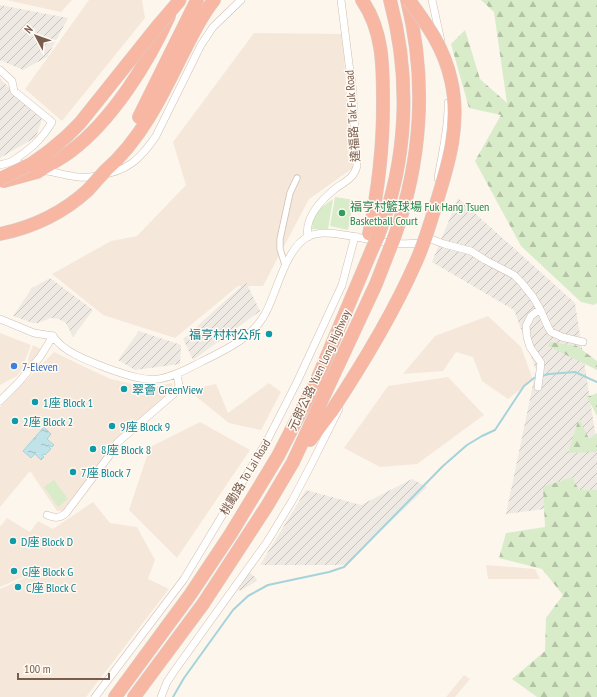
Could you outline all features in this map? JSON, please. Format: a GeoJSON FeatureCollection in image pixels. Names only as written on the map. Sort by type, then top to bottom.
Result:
{"type":"FeatureCollection","features":[{"type":"Feature","properties":{"kind":"highway"},"geometry":{"type":"LineString","coordinates":[[0,182],[37,172],[67,154],[88,136],[107,115],[138,73],[158,39],[176,0]]}},
{"type":"Feature","properties":{"kind":"highway"},"geometry":{"type":"LineString","coordinates":[[0,179],[31,164],[61,142],[74,130],[88,115],[159,24],[180,0]]}},
{"type":"Feature","properties":{"kind":"highway"},"geometry":{"type":"LineString","coordinates":[[105,171],[137,122],[197,0]]}},
{"type":"Feature","properties":{"kind":"highway"},"geometry":{"type":"LineString","coordinates":[[0,234],[19,230],[38,223],[63,210],[88,190],[123,154],[144,123],[200,21],[214,0]]}},
{"type":"Feature","properties":{"kind":"highway"},"geometry":{"type":"LineString","coordinates":[[362,0],[372,17],[378,32],[383,80],[382,150],[379,180],[373,214],[372,241]]}},
{"type":"Feature","properties":{"kind":"highway"},"geometry":{"type":"LineString","coordinates":[[372,241],[385,218],[394,187],[400,154],[403,123],[402,63],[396,23],[390,0]]}},
{"type":"Feature","properties":{"kind":"highway"},"geometry":{"type":"LineString","coordinates":[[292,462],[331,412],[380,334],[416,263],[442,186],[453,144],[455,103],[448,69],[432,32],[408,0]]}},
{"type":"Feature","properties":{"kind":"highway","name":"元朗公路 Yuen Long Highway"},"geometry":{"type":"LineString","coordinates":[[134,697],[215,586],[267,506],[292,462],[373,291],[392,243],[402,214],[412,176],[418,131],[420,99],[417,54],[408,0]]}},
{"type":"Feature","properties":{"kind":"highway","name":"元朗公路 Yuen Long Highway"},"geometry":{"type":"LineString","coordinates":[[115,697],[194,590],[230,535],[278,456],[316,382],[359,280],[372,241]]}},
{"type":"Feature","properties":{"kind":"street"},"geometry":{"type":"LineString","coordinates":[[11,162],[80,178],[120,171],[136,160],[147,149],[156,136],[201,45],[213,27],[241,0]]}},
{"type":"Feature","properties":{"kind":"street","name":"達福路 Tak Fuk Road"},"geometry":{"type":"LineString","coordinates":[[308,237],[306,230],[315,210],[326,197],[352,178],[357,166],[352,83],[348,64],[341,0]]}},
{"type":"Feature","properties":{"kind":"street"},"geometry":{"type":"LineString","coordinates":[[431,239],[448,111],[446,71],[432,0]]}},
{"type":"Feature","properties":{"kind":"street"},"geometry":{"type":"LineString","coordinates":[[0,70],[12,81],[14,91],[52,122],[45,135],[29,151],[11,162],[0,165]]}},
{"type":"Feature","properties":{"kind":"street"},"geometry":{"type":"LineString","coordinates":[[285,265],[280,249],[280,239],[290,193],[297,178]]}},
{"type":"Feature","properties":{"kind":"street"},"geometry":{"type":"LineString","coordinates":[[0,319],[34,333],[53,336],[58,344],[67,350],[98,365],[144,379],[158,379],[176,375],[234,345],[246,337],[257,326],[265,314],[285,265],[299,243],[308,237],[323,233],[355,236],[408,245],[426,242],[431,239]]}},
{"type":"Feature","properties":{"kind":"street","name":"桃勵路 To Lai Road"},"geometry":{"type":"LineString","coordinates":[[95,697],[184,579],[267,441],[297,382],[342,285],[355,236]]}},
{"type":"Feature","properties":{"kind":"street"},"geometry":{"type":"LineString","coordinates":[[431,239],[444,244],[471,250],[485,260],[514,275],[521,282],[540,309],[551,332],[562,337],[583,342]]}},
{"type":"Feature","properties":{"kind":"street"},"geometry":{"type":"LineString","coordinates":[[538,387],[541,363],[530,348],[526,326],[531,316],[540,309]]}},
{"type":"Feature","properties":{"kind":"street"},"geometry":{"type":"LineString","coordinates":[[0,401],[18,383],[40,357],[53,336]]}},
{"type":"Feature","properties":{"kind":"street"},"geometry":{"type":"LineString","coordinates":[[47,515],[55,518],[62,517],[66,513],[118,442],[177,391],[178,385],[176,375]]}},
{"type":"Feature","properties":{"kind":"street"},"geometry":{"type":"LineString","coordinates":[[160,697],[175,670],[252,563],[278,524],[319,451],[349,384]]}},
{"type":"Feature","properties":{"kind":"shaded area"},"geometry":{"type":"Polygon","coordinates":[[[6,0],[72,0],[61,12],[6,0]]]}},
{"type":"Feature","properties":{"kind":"shaded area"},"geometry":{"type":"Polygon","coordinates":[[[89,0],[142,0],[145,18],[62,121],[25,89],[89,0]]]}},
{"type":"Feature","properties":{"kind":"shaded area"},"geometry":{"type":"Polygon","coordinates":[[[0,5],[68,18],[47,57],[23,70],[0,60],[0,5]]]}},
{"type":"Feature","properties":{"kind":"shaded area"},"geometry":{"type":"Polygon","coordinates":[[[254,33],[342,34],[353,168],[309,199],[263,286],[238,286],[175,338],[103,315],[52,274],[111,241],[137,236],[186,185],[173,142],[254,33]]]}},
{"type":"Feature","properties":{"kind":"shaded area"},"geometry":{"type":"Polygon","coordinates":[[[0,79],[42,119],[36,137],[0,158],[0,79]]]}},
{"type":"Feature","properties":{"kind":"shaded area"},"geometry":{"type":"Polygon","coordinates":[[[458,198],[575,303],[597,445],[597,502],[506,514],[536,370],[514,310],[432,262],[458,198]]]}},
{"type":"Feature","properties":{"kind":"shaded area"},"geometry":{"type":"Polygon","coordinates":[[[50,278],[93,310],[73,337],[66,323],[59,319],[51,318],[38,323],[33,323],[13,316],[32,288],[50,278]]]}},
{"type":"Feature","properties":{"kind":"shaded area"},"geometry":{"type":"Polygon","coordinates":[[[246,282],[260,311],[193,360],[183,339],[246,282]]]}},
{"type":"Feature","properties":{"kind":"shaded area"},"geometry":{"type":"Polygon","coordinates":[[[488,316],[521,347],[533,380],[508,399],[482,381],[473,357],[456,352],[443,371],[403,374],[435,336],[488,316]]]}},
{"type":"Feature","properties":{"kind":"shaded area"},"geometry":{"type":"Polygon","coordinates":[[[139,331],[181,345],[180,364],[135,370],[118,360],[139,331]]]}},
{"type":"Feature","properties":{"kind":"shaded area"},"geometry":{"type":"Polygon","coordinates":[[[0,333],[31,345],[21,371],[17,376],[0,385],[0,333]]]}},
{"type":"Feature","properties":{"kind":"shaded area"},"geometry":{"type":"Polygon","coordinates":[[[33,345],[41,349],[29,366],[28,358],[33,345]]]}},
{"type":"Feature","properties":{"kind":"shaded area"},"geometry":{"type":"Polygon","coordinates":[[[54,352],[111,379],[149,388],[172,383],[173,391],[113,443],[101,464],[75,495],[64,511],[57,511],[30,471],[0,507],[0,407],[54,352]]]}},
{"type":"Feature","properties":{"kind":"shaded area"},"geometry":{"type":"Polygon","coordinates":[[[448,377],[484,415],[417,464],[380,467],[344,448],[388,386],[448,377]]]}},
{"type":"Feature","properties":{"kind":"shaded area"},"geometry":{"type":"Polygon","coordinates":[[[269,383],[281,392],[261,430],[229,423],[188,390],[216,384],[228,413],[269,383]]]}},
{"type":"Feature","properties":{"kind":"shaded area"},"geometry":{"type":"Polygon","coordinates":[[[200,422],[250,450],[177,558],[129,510],[150,447],[200,422]]]}},
{"type":"Feature","properties":{"kind":"shaded area"},"geometry":{"type":"Polygon","coordinates":[[[412,479],[427,487],[345,565],[260,565],[306,490],[361,505],[412,479]]]}},
{"type":"Feature","properties":{"kind":"shaded area"},"geometry":{"type":"Polygon","coordinates":[[[93,502],[110,523],[137,527],[155,560],[148,579],[169,589],[86,697],[0,697],[0,589],[22,579],[25,576],[0,587],[0,525],[1,526],[7,518],[30,532],[38,521],[53,529],[93,502]]]}},
{"type":"Feature","properties":{"kind":"shaded area"},"geometry":{"type":"Polygon","coordinates":[[[486,565],[535,569],[540,579],[488,579],[486,565]]]}},
{"type":"Feature","properties":{"kind":"shaded area"},"geometry":{"type":"Polygon","coordinates":[[[249,572],[256,578],[257,581],[240,591],[237,587],[249,572]]]}},
{"type":"Feature","properties":{"kind":"shaded area"},"geometry":{"type":"Polygon","coordinates":[[[464,675],[470,679],[455,697],[446,697],[464,675]]]}},
{"type":"Feature","properties":{"kind":"green space"},"geometry":{"type":"Polygon","coordinates":[[[481,0],[597,0],[597,303],[594,305],[581,302],[521,246],[475,161],[501,115],[469,108],[451,44],[465,30],[480,79],[507,103],[494,12],[481,0]]]}},
{"type":"Feature","properties":{"kind":"green space","name":"福亨村籃球場 Fuk Hang Tsuen Basketball Court"},"geometry":{"type":"Polygon","coordinates":[[[335,197],[354,200],[348,230],[330,226],[335,197]]]}},
{"type":"Feature","properties":{"kind":"green space"},"geometry":{"type":"Polygon","coordinates":[[[333,199],[328,229],[312,229],[313,217],[322,207],[333,199]]]}},
{"type":"Feature","properties":{"kind":"green space"},"geometry":{"type":"Polygon","coordinates":[[[550,342],[577,346],[597,361],[597,370],[548,346],[550,342]]]}},
{"type":"Feature","properties":{"kind":"green space"},"geometry":{"type":"Polygon","coordinates":[[[597,393],[597,416],[587,397],[597,393]]]}},
{"type":"Feature","properties":{"kind":"green space"},"geometry":{"type":"Polygon","coordinates":[[[579,418],[589,439],[597,433],[597,452],[568,453],[579,418]]]}},
{"type":"Feature","properties":{"kind":"green space"},"geometry":{"type":"Polygon","coordinates":[[[572,477],[579,490],[597,490],[597,697],[537,697],[512,679],[545,651],[546,618],[563,595],[542,569],[499,558],[506,533],[545,527],[543,487],[572,477]]]}},
{"type":"Feature","properties":{"kind":"green space"},"geometry":{"type":"Polygon","coordinates":[[[54,480],[68,499],[58,507],[44,487],[54,480]]]}},
{"type":"Feature","properties":{"kind":"water"},"geometry":{"type":"Polygon","coordinates":[[[44,427],[51,434],[47,439],[54,445],[49,447],[51,449],[45,455],[42,455],[44,457],[41,460],[35,454],[31,458],[23,451],[44,427]]]}},
{"type":"Feature","properties":{"kind":"waterway"},"geometry":{"type":"LineString","coordinates":[[173,697],[184,678],[233,610],[248,596],[268,585],[329,572],[344,567],[443,466],[467,445],[495,430],[524,386],[534,378],[549,374],[575,372],[597,382]]}},
{"type":"Feature","properties":{"kind":"place","name":"福亨村籃球場 Fuk Hang Tsuen Basketball Court"},"geometry":{"type":"Point","coordinates":[342,213]}},
{"type":"Feature","properties":{"kind":"place","name":"福亨村村公所"},"geometry":{"type":"Point","coordinates":[269,334]}},
{"type":"Feature","properties":{"kind":"place","name":"7-Eleven"},"geometry":{"type":"Point","coordinates":[14,366]}},
{"type":"Feature","properties":{"kind":"place","name":"翠薈 GreenView"},"geometry":{"type":"Point","coordinates":[124,389]}},
{"type":"Feature","properties":{"kind":"place","name":"1座 Block 1"},"geometry":{"type":"Point","coordinates":[35,402]}},
{"type":"Feature","properties":{"kind":"place","name":"2座 Block 2"},"geometry":{"type":"Point","coordinates":[15,421]}},
{"type":"Feature","properties":{"kind":"place","name":"9座 Block 9"},"geometry":{"type":"Point","coordinates":[112,426]}},
{"type":"Feature","properties":{"kind":"place","name":"8座 Block 8"},"geometry":{"type":"Point","coordinates":[93,449]}},
{"type":"Feature","properties":{"kind":"place","name":"7座 Block 7"},"geometry":{"type":"Point","coordinates":[73,472]}},
{"type":"Feature","properties":{"kind":"place","name":"D座 Block D"},"geometry":{"type":"Point","coordinates":[13,541]}},
{"type":"Feature","properties":{"kind":"place","name":"G座 Block G"},"geometry":{"type":"Point","coordinates":[14,571]}},
{"type":"Feature","properties":{"kind":"place","name":"C座 Block C"},"geometry":{"type":"Point","coordinates":[18,587]}}]}
